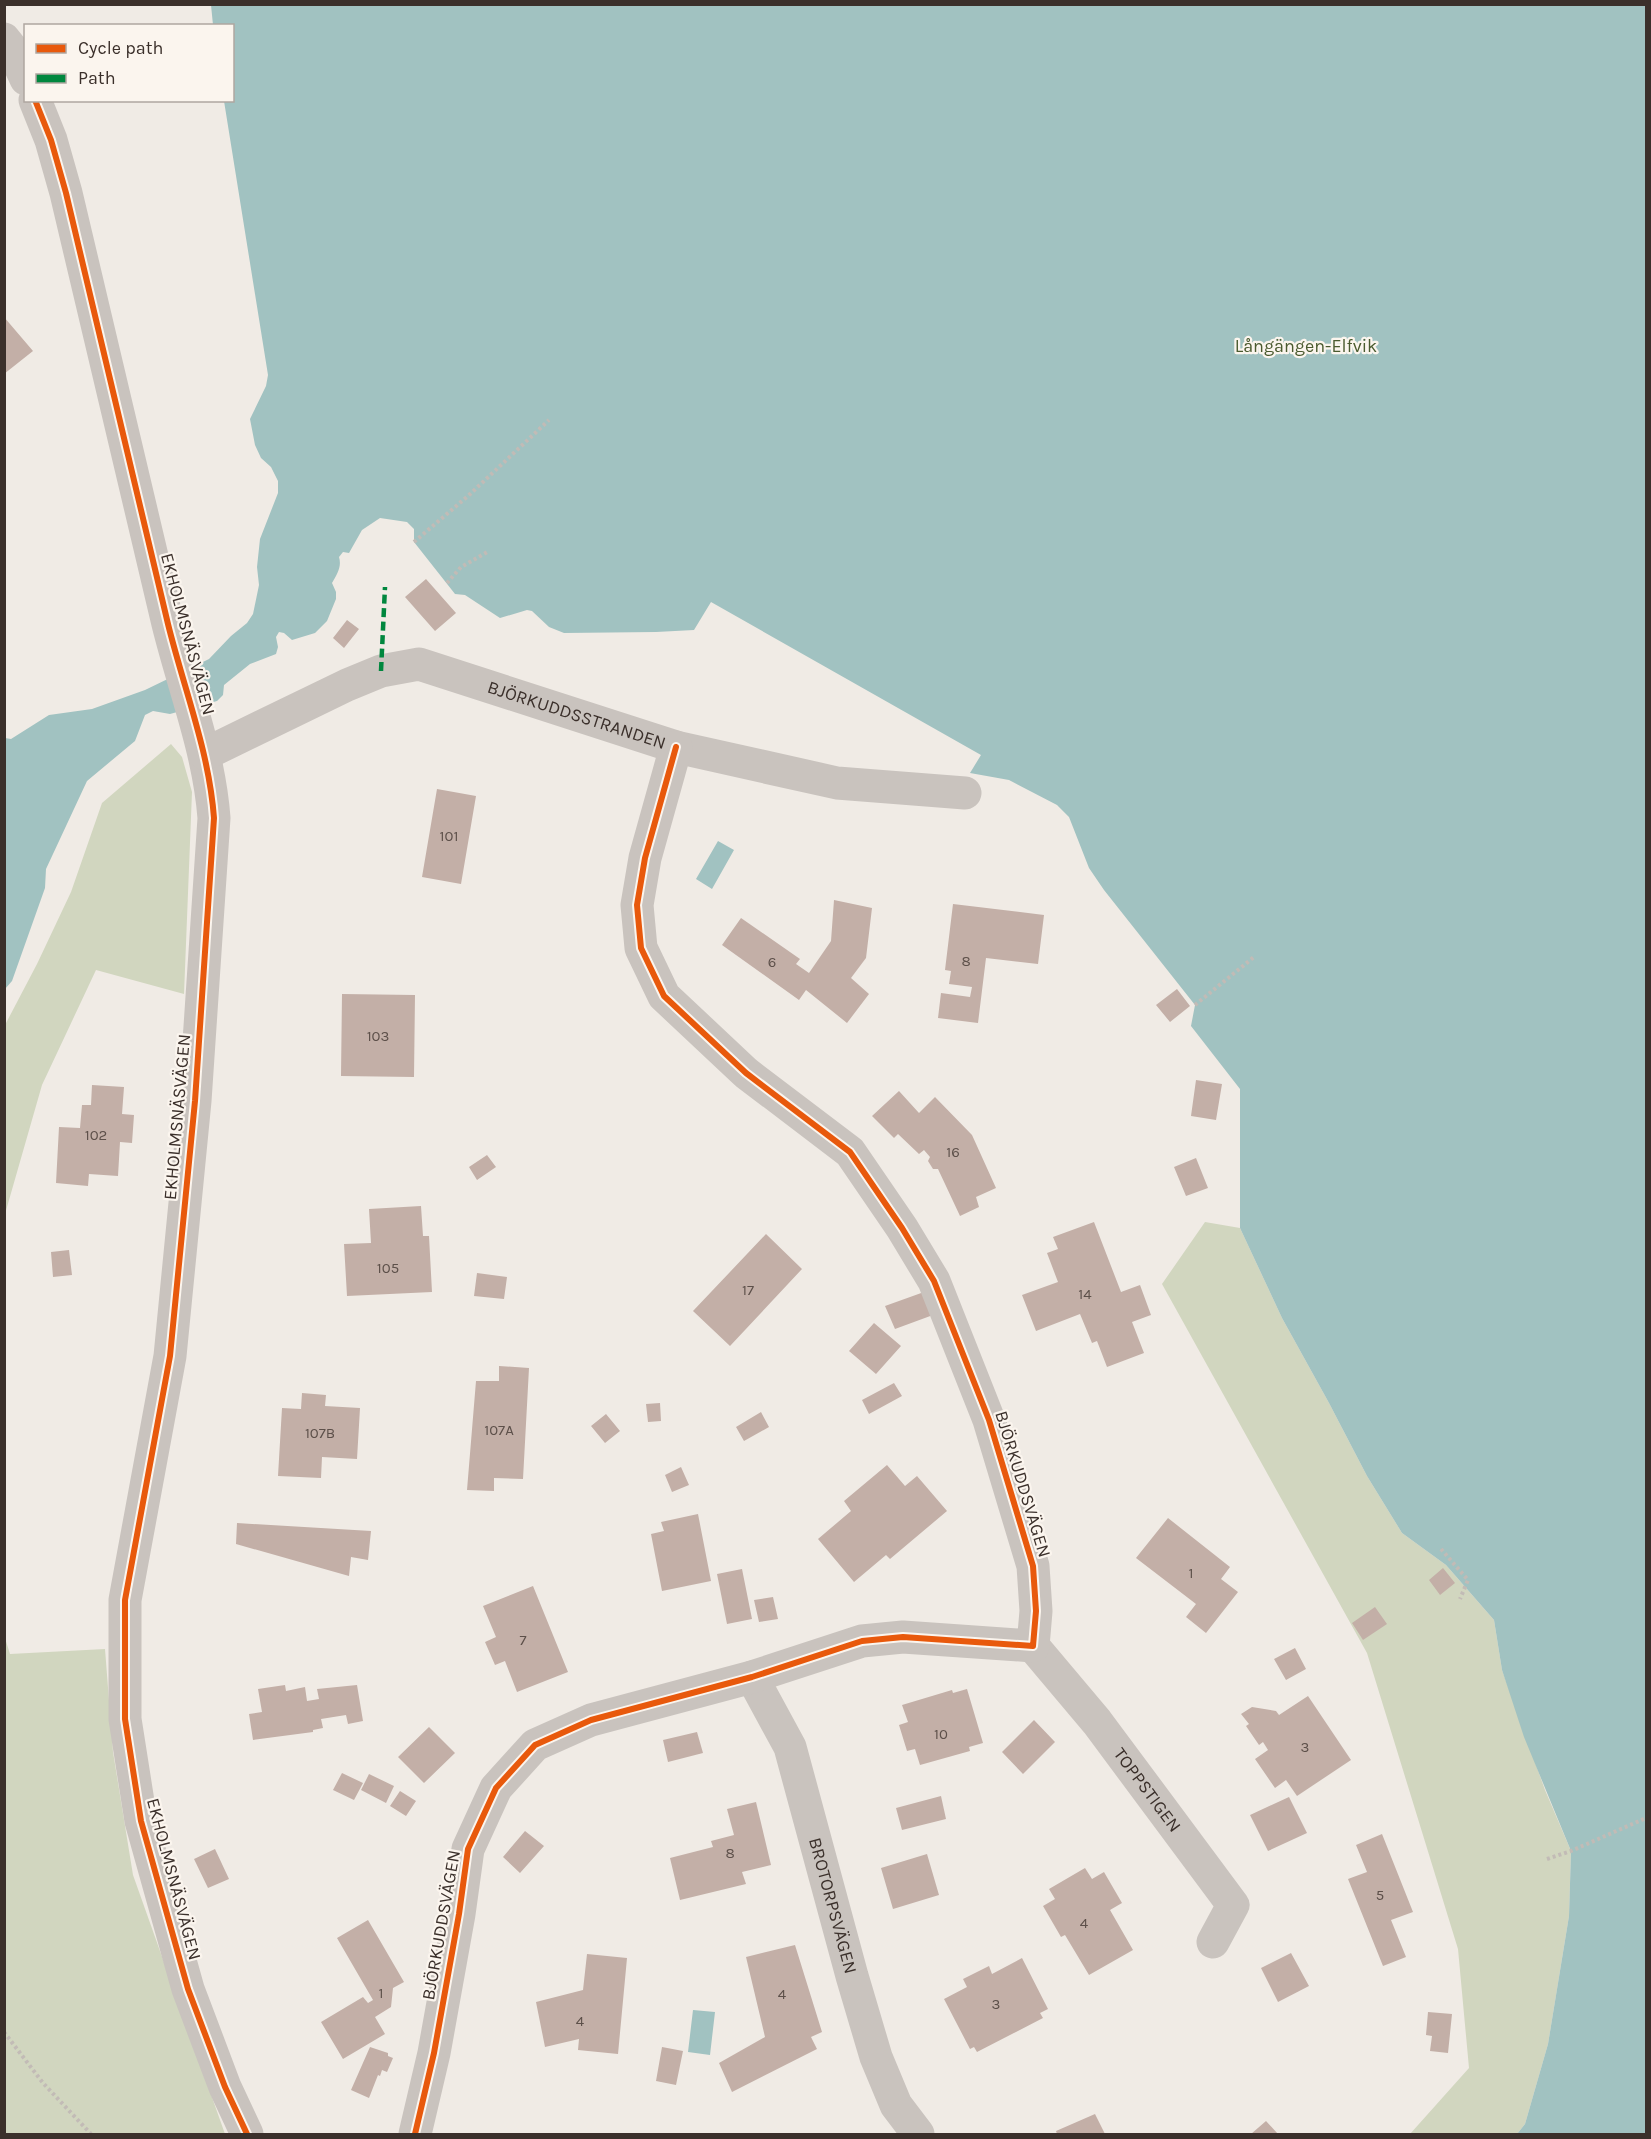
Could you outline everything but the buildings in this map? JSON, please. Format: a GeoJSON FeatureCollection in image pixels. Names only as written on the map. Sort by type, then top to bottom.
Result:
{"type":"FeatureCollection","features":[{"type":"Feature","properties":{"kind":"street"},"geometry":{"type":"LineString","coordinates":[[4,39],[12,49],[24,75]]}},
{"type":"Feature","properties":{"kind":"street","name":"EKHOLMSNÄSVÄGEN"},"geometry":{"type":"LineString","coordinates":[[36,102],[51,140],[66,193],[175,653],[205,754],[211,785],[214,818],[195,1101],[170,1356],[125,1600],[125,1719],[141,1821],[188,1989],[225,2087],[247,2134]]}},
{"type":"Feature","properties":{"kind":"street","name":"BJÖRKUDDSSTRANDEN"},"geometry":{"type":"LineString","coordinates":[[205,754],[347,685],[381,671],[418,664],[676,747],[837,783],[965,793]]}},
{"type":"Feature","properties":{"kind":"street","name":"BJÖRKUDDSVÄGEN"},"geometry":{"type":"LineString","coordinates":[[415,2134],[434,2053],[459,1914],[468,1849],[496,1788],[535,1745],[582,1724],[752,1677],[862,1641],[903,1637],[1033,1646],[1036,1611],[1033,1566],[989,1420],[934,1281],[902,1228],[850,1152],[746,1073],[664,996],[641,948],[638,905],[645,858],[676,747]]}},
{"type":"Feature","properties":{"kind":"street","name":"TOPPSTIGEN"},"geometry":{"type":"LineString","coordinates":[[1033,1646],[1097,1722],[1233,1905],[1213,1942]]}},
{"type":"Feature","properties":{"kind":"street","name":"BROTORPSVÄGEN"},"geometry":{"type":"LineString","coordinates":[[752,1677],[790,1747],[876,2057],[896,2105],[918,2134]]}},
{"type":"Feature","properties":{"kind":"path"},"geometry":{"type":"LineString","coordinates":[[414,542],[468,496],[549,420]]}},
{"type":"Feature","properties":{"kind":"path"},"geometry":{"type":"LineString","coordinates":[[447,584],[461,567],[489,551]]}},
{"type":"Feature","properties":{"kind":"path"},"geometry":{"type":"LineString","coordinates":[[1195,1005],[1254,957]]}},
{"type":"Feature","properties":{"kind":"path"},"geometry":{"type":"LineString","coordinates":[[1441,1549],[1468,1580],[1460,1599]]}},
{"type":"Feature","properties":{"kind":"path"},"geometry":{"type":"LineString","coordinates":[[1547,1859],[1647,1818]]}},
{"type":"Feature","properties":{"kind":"path"},"geometry":{"type":"LineString","coordinates":[[4,2032],[43,2083],[91,2134]]}},
{"type":"Feature","properties":{"kind":"green space"},"geometry":{"type":"Polygon","coordinates":[[[171,744],[182,757],[192,792],[184,994],[96,970],[42,1085],[5,1214],[5,1025],[71,892],[102,803],[171,744]]]}},
{"type":"Feature","properties":{"kind":"green space"},"geometry":{"type":"Polygon","coordinates":[[[1205,1222],[1240,1228],[1282,1318],[1367,1476],[1402,1533],[1446,1565],[1494,1620],[1502,1670],[1545,1790],[1571,1851],[1569,1916],[1548,2044],[1525,2124],[1517,2134],[1410,2134],[1469,2068],[1458,1949],[1367,1653],[1162,1284],[1205,1222]]]}},
{"type":"Feature","properties":{"kind":"green space"},"geometry":{"type":"Polygon","coordinates":[[[4,1635],[10,1654],[105,1649],[113,1752],[133,1875],[225,2134],[5,2134],[4,1635]]]}},
{"type":"Feature","properties":{"kind":"water","name":"Långängen-Elfvik"},"geometry":{"type":"Polygon","coordinates":[[[211,5],[1646,5],[1646,2134],[1517,2134],[1525,2124],[1548,2044],[1569,1916],[1571,1851],[1524,1737],[1502,1670],[1494,1620],[1446,1565],[1402,1533],[1367,1476],[1282,1318],[1240,1228],[1240,1089],[1191,1026],[1195,1005],[1104,890],[1089,868],[1069,817],[1057,805],[1009,780],[970,773],[981,755],[711,602],[694,630],[564,633],[549,627],[532,611],[527,610],[500,618],[465,595],[455,594],[414,542],[414,529],[407,522],[380,518],[362,530],[349,553],[343,552],[339,557],[339,567],[332,583],[336,599],[327,621],[315,633],[292,640],[279,632],[276,637],[278,647],[276,654],[250,664],[224,685],[223,695],[217,701],[170,714],[153,711],[145,715],[135,741],[87,781],[46,869],[45,888],[12,981],[5,989],[5,738],[11,739],[49,715],[92,709],[145,690],[209,659],[247,623],[253,614],[259,585],[257,567],[260,539],[278,493],[278,481],[271,467],[261,458],[255,445],[250,419],[266,386],[268,375],[224,102],[234,102],[234,24],[213,24],[211,5]]]}},
{"type":"Feature","properties":{"kind":"water"},"geometry":{"type":"Polygon","coordinates":[[[718,841],[734,850],[712,889],[696,879],[718,841]]]}},
{"type":"Feature","properties":{"kind":"water"},"geometry":{"type":"Polygon","coordinates":[[[693,2010],[715,2012],[710,2055],[688,2052],[693,2010]]]}},
{"type":"Feature","properties":{"kind":"marked path"},"geometry":{"type":"LineString","coordinates":[[381,671],[385,587]]}},
{"type":"Feature","properties":{"kind":"cycle path"},"geometry":{"type":"LineString","coordinates":[[36,102],[51,140],[66,193],[168,624],[207,769],[214,818],[195,1101],[170,1356],[125,1600],[125,1719],[141,1821],[188,1989],[225,2087],[247,2134]]}},
{"type":"Feature","properties":{"kind":"cycle path"},"geometry":{"type":"LineString","coordinates":[[415,2134],[434,2053],[459,1914],[468,1849],[496,1788],[535,1745],[591,1720],[752,1677],[862,1641],[903,1637],[1033,1646],[1036,1611],[1033,1566],[989,1420],[934,1281],[902,1228],[850,1152],[746,1073],[664,996],[641,948],[637,905],[645,858],[676,747]]}}]}
